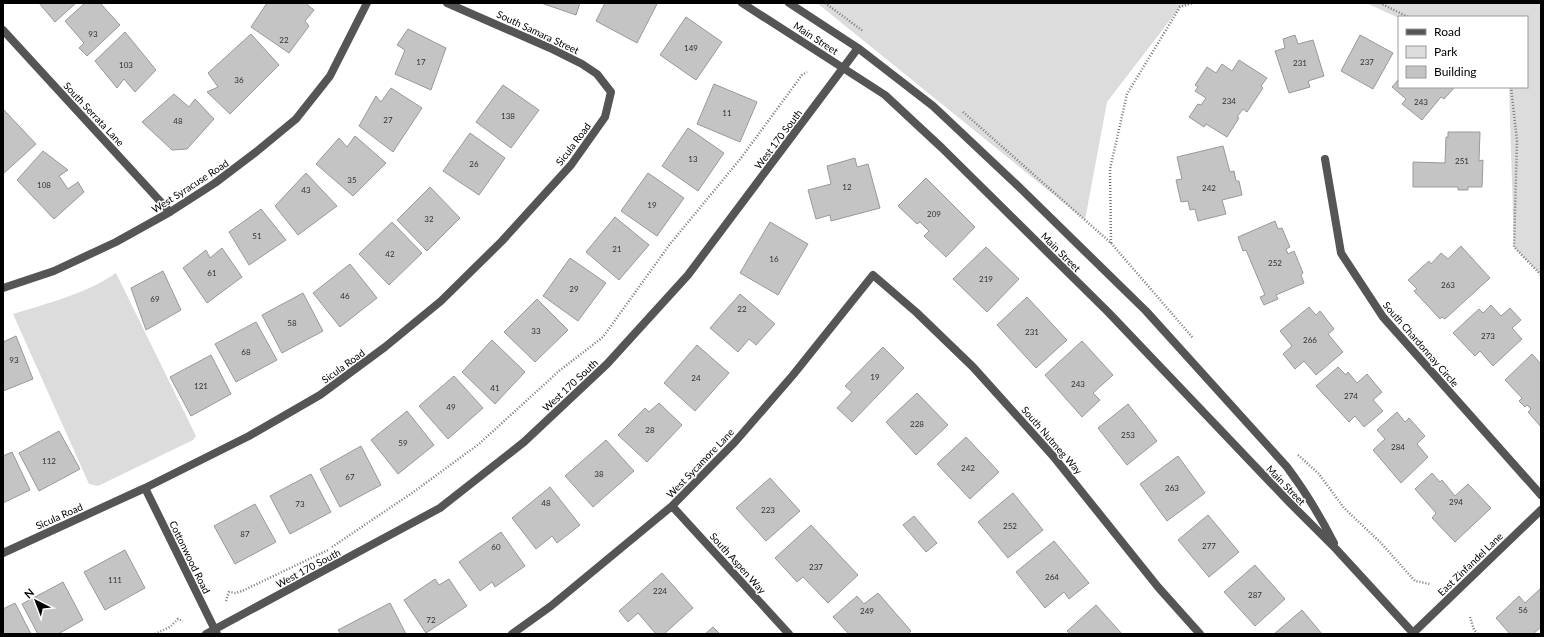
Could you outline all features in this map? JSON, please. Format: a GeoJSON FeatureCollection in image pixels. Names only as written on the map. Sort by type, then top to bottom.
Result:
{"type":"FeatureCollection","features":[{"type":"Feature","properties":{"kind":"street","name":"West Syracuse Road"},"geometry":{"type":"LineString","coordinates":[[3,288],[54,272],[116,242],[170,212],[215,183],[296,119],[330,76],[367,3]]}},
{"type":"Feature","properties":{"kind":"street","name":"South Samara Street"},"geometry":{"type":"LineString","coordinates":[[447,3],[550,48],[582,64],[596,74],[611,92]]}},
{"type":"Feature","properties":{"kind":"street","name":"Main Street"},"geometry":{"type":"LineString","coordinates":[[742,3],[885,95],[1108,312],[1290,503],[1336,549],[1413,634]]}},
{"type":"Feature","properties":{"kind":"street","name":"Main Street"},"geometry":{"type":"LineString","coordinates":[[789,3],[858,48],[933,106],[1146,311],[1287,467],[1306,492],[1319,514],[1336,549]]}},
{"type":"Feature","properties":{"kind":"street","name":"South Serrata Lane"},"geometry":{"type":"LineString","coordinates":[[3,30],[170,212]]}},
{"type":"Feature","properties":{"kind":"street","name":"West 170 South"},"geometry":{"type":"LineString","coordinates":[[206,634],[216,632],[440,508],[524,442],[607,364],[688,275],[858,48]]}},
{"type":"Feature","properties":{"kind":"street","name":"Sicula Road"},"geometry":{"type":"LineString","coordinates":[[3,553],[145,488],[249,436],[320,395],[385,347],[441,301],[502,241],[570,165],[605,117],[611,92]]}},
{"type":"Feature","properties":{"kind":"street","name":"South Chardonnay Circle"},"geometry":{"type":"LineString","coordinates":[[1325,159],[1341,253],[1383,317],[1541,495]]}},
{"type":"Feature","properties":{"kind":"street","name":"West Sycamore Lane"},"geometry":{"type":"LineString","coordinates":[[512,634],[551,606],[672,506],[735,442],[793,375],[873,274]]}},
{"type":"Feature","properties":{"kind":"street","name":"South Nutmeg Way"},"geometry":{"type":"LineString","coordinates":[[873,274],[916,312],[973,367],[1053,456],[1158,587],[1200,634]]}},
{"type":"Feature","properties":{"kind":"street","name":"Cottonwood Road"},"geometry":{"type":"LineString","coordinates":[[145,488],[216,632]]}},
{"type":"Feature","properties":{"kind":"street","name":"South Aspen Way"},"geometry":{"type":"LineString","coordinates":[[672,506],[789,634]]}},
{"type":"Feature","properties":{"kind":"street","name":"East Zinfandel Lane"},"geometry":{"type":"LineString","coordinates":[[1413,634],[1541,510]]}},
{"type":"Feature","properties":{"kind":"path"},"geometry":{"type":"LineString","coordinates":[[1111,243],[1110,169],[1127,94],[1180,7],[1193,3]]}},
{"type":"Feature","properties":{"kind":"path"},"geometry":{"type":"LineString","coordinates":[[1380,3],[1406,16]]}},
{"type":"Feature","properties":{"kind":"path"},"geometry":{"type":"LineString","coordinates":[[226,601],[230,592],[236,593],[242,591],[332,548],[412,493],[480,444],[559,371],[603,337],[670,244],[741,158],[802,75],[808,72]]}},
{"type":"Feature","properties":{"kind":"path"},"geometry":{"type":"LineString","coordinates":[[1511,88],[1517,141],[1514,247],[1541,275]]}},
{"type":"Feature","properties":{"kind":"path"},"geometry":{"type":"LineString","coordinates":[[1470,617],[1474,630],[1478,634]]}},
{"type":"Feature","properties":{"kind":"path"},"geometry":{"type":"LineString","coordinates":[[156,634],[170,627],[178,619],[184,622]]}},
{"type":"Feature","properties":{"kind":"green space"},"geometry":{"type":"Polygon","coordinates":[[[817,3],[1193,3],[1180,7],[1107,102],[1085,220],[817,3]]]}},
{"type":"Feature","properties":{"kind":"green space"},"geometry":{"type":"Polygon","coordinates":[[[1366,3],[1541,3],[1541,275],[1514,247],[1509,88],[1528,88],[1528,16],[1398,16],[1398,18],[1366,3]]]}},
{"type":"Feature","properties":{"kind":"green space"},"geometry":{"type":"Polygon","coordinates":[[[116,273],[196,436],[193,440],[98,486],[89,484],[13,314],[53,302],[92,287],[116,273]]]}},
{"type":"Feature","properties":{"kind":"building"},"geometry":{"type":"Polygon","coordinates":[[[39,3],[76,3],[55,22],[39,3]]]}},
{"type":"Feature","properties":{"kind":"building"},"geometry":{"type":"Polygon","coordinates":[[[85,3],[100,3],[120,25],[87,56],[79,48],[84,43],[65,21],[85,3]]]}},
{"type":"Feature","properties":{"kind":"building"},"geometry":{"type":"Polygon","coordinates":[[[267,3],[305,3],[314,10],[305,21],[309,26],[289,53],[251,27],[267,3]]]}},
{"type":"Feature","properties":{"kind":"building"},"geometry":{"type":"Polygon","coordinates":[[[541,3],[580,3],[576,15],[541,3]]]}},
{"type":"Feature","properties":{"kind":"building"},"geometry":{"type":"Polygon","coordinates":[[[605,3],[657,4],[637,43],[596,21],[605,3]]]}},
{"type":"Feature","properties":{"kind":"building"},"geometry":{"type":"Polygon","coordinates":[[[686,17],[722,42],[696,80],[660,55],[686,17]]]}},
{"type":"Feature","properties":{"kind":"building"},"geometry":{"type":"Polygon","coordinates":[[[408,29],[446,48],[431,90],[395,74],[405,50],[397,45],[408,29]]]}},
{"type":"Feature","properties":{"kind":"building"},"geometry":{"type":"Polygon","coordinates":[[[125,32],[156,70],[135,92],[124,79],[117,88],[95,61],[125,32]]]}},
{"type":"Feature","properties":{"kind":"building"},"geometry":{"type":"Polygon","coordinates":[[[251,34],[279,65],[230,114],[207,92],[218,87],[208,73],[251,34]]]}},
{"type":"Feature","properties":{"kind":"building"},"geometry":{"type":"Polygon","coordinates":[[[1295,35],[1298,44],[1313,40],[1324,76],[1308,81],[1310,87],[1289,93],[1275,51],[1285,48],[1283,39],[1295,35]]]}},
{"type":"Feature","properties":{"kind":"building"},"geometry":{"type":"Polygon","coordinates":[[[1360,35],[1393,53],[1373,89],[1341,71],[1360,35]]]}},
{"type":"Feature","properties":{"kind":"building"},"geometry":{"type":"Polygon","coordinates":[[[1239,60],[1267,78],[1261,86],[1263,88],[1247,112],[1243,109],[1237,117],[1239,118],[1227,137],[1206,124],[1204,127],[1189,117],[1198,104],[1201,105],[1206,98],[1195,91],[1198,87],[1195,85],[1207,67],[1216,73],[1222,64],[1232,71],[1239,60]]]}},
{"type":"Feature","properties":{"kind":"building"},"geometry":{"type":"Polygon","coordinates":[[[1398,80],[1398,88],[1454,88],[1444,99],[1441,97],[1422,120],[1402,104],[1406,99],[1392,87],[1398,80]]]}},
{"type":"Feature","properties":{"kind":"building"},"geometry":{"type":"Polygon","coordinates":[[[714,84],[757,102],[740,142],[697,124],[714,84]]]}},
{"type":"Feature","properties":{"kind":"building"},"geometry":{"type":"Polygon","coordinates":[[[503,85],[539,110],[511,148],[476,122],[503,85]]]}},
{"type":"Feature","properties":{"kind":"building"},"geometry":{"type":"Polygon","coordinates":[[[391,88],[422,108],[393,152],[359,126],[376,96],[381,102],[391,88]]]}},
{"type":"Feature","properties":{"kind":"building"},"geometry":{"type":"Polygon","coordinates":[[[174,94],[189,107],[195,99],[214,119],[187,149],[172,150],[142,122],[174,94]]]}},
{"type":"Feature","properties":{"kind":"building"},"geometry":{"type":"Polygon","coordinates":[[[4,110],[36,144],[3,174],[3,111],[4,110]]]}},
{"type":"Feature","properties":{"kind":"building"},"geometry":{"type":"Polygon","coordinates":[[[688,128],[724,153],[698,191],[662,166],[688,128]]]}},
{"type":"Feature","properties":{"kind":"building"},"geometry":{"type":"Polygon","coordinates":[[[1448,132],[1480,132],[1479,161],[1483,160],[1482,187],[1468,187],[1468,190],[1458,190],[1458,187],[1413,187],[1413,162],[1445,163],[1446,137],[1448,137],[1448,132]]]}},
{"type":"Feature","properties":{"kind":"building"},"geometry":{"type":"Polygon","coordinates":[[[470,133],[505,158],[479,195],[443,171],[470,133]]]}},
{"type":"Feature","properties":{"kind":"building"},"geometry":{"type":"Polygon","coordinates":[[[355,136],[386,163],[353,196],[316,164],[339,138],[347,147],[355,136]]]}},
{"type":"Feature","properties":{"kind":"building"},"geometry":{"type":"Polygon","coordinates":[[[1223,146],[1230,172],[1234,171],[1236,181],[1239,181],[1242,195],[1222,200],[1226,214],[1198,221],[1195,209],[1190,210],[1188,201],[1181,202],[1176,180],[1182,179],[1177,157],[1223,146]]]}},
{"type":"Feature","properties":{"kind":"building"},"geometry":{"type":"Polygon","coordinates":[[[43,151],[68,170],[59,176],[68,189],[78,182],[84,192],[54,219],[17,180],[43,151]]]}},
{"type":"Feature","properties":{"kind":"building"},"geometry":{"type":"Polygon","coordinates":[[[855,158],[857,167],[868,164],[880,208],[831,221],[830,215],[816,219],[808,190],[831,184],[827,166],[855,158]]]}},
{"type":"Feature","properties":{"kind":"building"},"geometry":{"type":"Polygon","coordinates":[[[306,173],[337,206],[298,235],[275,206],[306,173]]]}},
{"type":"Feature","properties":{"kind":"building"},"geometry":{"type":"Polygon","coordinates":[[[648,173],[684,198],[657,236],[621,211],[648,173]]]}},
{"type":"Feature","properties":{"kind":"building"},"geometry":{"type":"Polygon","coordinates":[[[926,178],[975,227],[946,257],[924,236],[929,231],[920,222],[917,224],[898,206],[926,178]]]}},
{"type":"Feature","properties":{"kind":"building"},"geometry":{"type":"Polygon","coordinates":[[[430,187],[460,218],[427,251],[397,220],[430,187]]]}},
{"type":"Feature","properties":{"kind":"building"},"geometry":{"type":"Polygon","coordinates":[[[261,209],[286,240],[249,265],[229,232],[261,209]]]}},
{"type":"Feature","properties":{"kind":"building"},"geometry":{"type":"Polygon","coordinates":[[[615,217],[649,245],[619,280],[586,252],[615,217]]]}},
{"type":"Feature","properties":{"kind":"building"},"geometry":{"type":"Polygon","coordinates":[[[1275,221],[1278,229],[1282,228],[1290,247],[1286,249],[1288,254],[1294,251],[1303,273],[1301,275],[1304,283],[1276,295],[1278,299],[1264,305],[1260,297],[1265,295],[1246,250],[1243,251],[1238,237],[1275,221]]]}},
{"type":"Feature","properties":{"kind":"building"},"geometry":{"type":"Polygon","coordinates":[[[392,222],[422,253],[389,285],[359,254],[392,222]]]}},
{"type":"Feature","properties":{"kind":"building"},"geometry":{"type":"Polygon","coordinates":[[[770,222],[808,244],[778,295],[740,273],[770,222]]]}},
{"type":"Feature","properties":{"kind":"building"},"geometry":{"type":"Polygon","coordinates":[[[1461,246],[1490,278],[1445,319],[1442,317],[1440,319],[1414,291],[1417,289],[1408,280],[1429,261],[1431,264],[1441,253],[1448,259],[1461,246]]]}},
{"type":"Feature","properties":{"kind":"building"},"geometry":{"type":"Polygon","coordinates":[[[986,247],[1019,279],[987,312],[953,279],[986,247]]]}},
{"type":"Feature","properties":{"kind":"building"},"geometry":{"type":"Polygon","coordinates":[[[222,248],[242,277],[207,303],[183,268],[206,250],[210,258],[222,248]]]}},
{"type":"Feature","properties":{"kind":"building"},"geometry":{"type":"Polygon","coordinates":[[[570,258],[606,283],[578,321],[543,296],[570,258]]]}},
{"type":"Feature","properties":{"kind":"building"},"geometry":{"type":"Polygon","coordinates":[[[350,264],[377,298],[340,327],[313,293],[350,264]]]}},
{"type":"Feature","properties":{"kind":"building"},"geometry":{"type":"Polygon","coordinates":[[[163,271],[181,310],[146,330],[131,288],[163,271]]]}},
{"type":"Feature","properties":{"kind":"building"},"geometry":{"type":"Polygon","coordinates":[[[303,293],[323,331],[282,353],[262,315],[303,293]]]}},
{"type":"Feature","properties":{"kind":"building"},"geometry":{"type":"Polygon","coordinates":[[[740,294],[775,324],[756,345],[749,339],[738,352],[710,328],[740,294]]]}},
{"type":"Feature","properties":{"kind":"building"},"geometry":{"type":"Polygon","coordinates":[[[1027,297],[1067,340],[1036,368],[997,325],[1027,297]]]}},
{"type":"Feature","properties":{"kind":"building"},"geometry":{"type":"Polygon","coordinates":[[[537,299],[568,330],[535,362],[504,332],[537,299]]]}},
{"type":"Feature","properties":{"kind":"building"},"geometry":{"type":"Polygon","coordinates":[[[1491,305],[1501,316],[1510,308],[1521,320],[1512,328],[1522,339],[1493,366],[1480,351],[1475,356],[1453,333],[1479,309],[1483,313],[1491,305]]]}},
{"type":"Feature","properties":{"kind":"building"},"geometry":{"type":"Polygon","coordinates":[[[1309,307],[1316,315],[1320,311],[1334,329],[1328,334],[1343,352],[1316,375],[1304,361],[1295,369],[1283,354],[1292,346],[1280,331],[1309,307]]]}},
{"type":"Feature","properties":{"kind":"building"},"geometry":{"type":"Polygon","coordinates":[[[256,322],[277,360],[236,382],[215,344],[256,322]]]}},
{"type":"Feature","properties":{"kind":"building"},"geometry":{"type":"Polygon","coordinates":[[[16,336],[33,379],[3,391],[3,342],[16,336]]]}},
{"type":"Feature","properties":{"kind":"building"},"geometry":{"type":"Polygon","coordinates":[[[492,340],[525,372],[495,404],[462,372],[492,340]]]}},
{"type":"Feature","properties":{"kind":"building"},"geometry":{"type":"Polygon","coordinates":[[[1082,341],[1113,375],[1093,393],[1100,400],[1082,417],[1045,375],[1082,341]]]}},
{"type":"Feature","properties":{"kind":"building"},"geometry":{"type":"Polygon","coordinates":[[[697,345],[729,373],[695,411],[664,383],[697,345]]]}},
{"type":"Feature","properties":{"kind":"building"},"geometry":{"type":"Polygon","coordinates":[[[883,347],[904,368],[852,422],[837,408],[852,392],[845,386],[883,347]]]}},
{"type":"Feature","properties":{"kind":"building"},"geometry":{"type":"Polygon","coordinates":[[[1532,354],[1540,363],[1541,362],[1541,427],[1528,412],[1531,409],[1527,405],[1525,407],[1519,401],[1522,398],[1505,380],[1532,354]]]}},
{"type":"Feature","properties":{"kind":"building"},"geometry":{"type":"Polygon","coordinates":[[[211,355],[231,394],[191,416],[170,377],[211,355]]]}},
{"type":"Feature","properties":{"kind":"building"},"geometry":{"type":"Polygon","coordinates":[[[1338,367],[1346,375],[1348,372],[1357,383],[1367,374],[1382,392],[1373,400],[1383,411],[1364,427],[1355,416],[1349,422],[1316,386],[1338,367]]]}},
{"type":"Feature","properties":{"kind":"building"},"geometry":{"type":"Polygon","coordinates":[[[454,376],[483,408],[448,439],[419,406],[454,376]]]}},
{"type":"Feature","properties":{"kind":"building"},"geometry":{"type":"Polygon","coordinates":[[[917,393],[948,425],[916,455],[886,422],[917,393]]]}},
{"type":"Feature","properties":{"kind":"building"},"geometry":{"type":"Polygon","coordinates":[[[659,403],[682,425],[647,462],[618,435],[645,408],[649,412],[659,403]]]}},
{"type":"Feature","properties":{"kind":"building"},"geometry":{"type":"Polygon","coordinates":[[[1128,404],[1157,441],[1127,465],[1098,428],[1128,404]]]}},
{"type":"Feature","properties":{"kind":"building"},"geometry":{"type":"Polygon","coordinates":[[[407,411],[434,445],[398,474],[371,440],[407,411]]]}},
{"type":"Feature","properties":{"kind":"building"},"geometry":{"type":"Polygon","coordinates":[[[1397,412],[1405,422],[1409,418],[1425,436],[1417,444],[1428,457],[1401,483],[1373,450],[1385,439],[1377,430],[1397,412]]]}},
{"type":"Feature","properties":{"kind":"building"},"geometry":{"type":"Polygon","coordinates":[[[59,431],[80,469],[39,491],[19,453],[59,431]]]}},
{"type":"Feature","properties":{"kind":"building"},"geometry":{"type":"Polygon","coordinates":[[[966,437],[999,472],[970,499],[937,464],[966,437]]]}},
{"type":"Feature","properties":{"kind":"building"},"geometry":{"type":"Polygon","coordinates":[[[606,440],[634,471],[593,507],[565,476],[606,440]]]}},
{"type":"Feature","properties":{"kind":"building"},"geometry":{"type":"Polygon","coordinates":[[[361,446],[381,485],[340,507],[320,469],[361,446]]]}},
{"type":"Feature","properties":{"kind":"building"},"geometry":{"type":"Polygon","coordinates":[[[12,452],[30,490],[3,503],[3,456],[12,452]]]}},
{"type":"Feature","properties":{"kind":"building"},"geometry":{"type":"Polygon","coordinates":[[[1178,456],[1205,493],[1167,521],[1140,484],[1178,456]]]}},
{"type":"Feature","properties":{"kind":"building"},"geometry":{"type":"Polygon","coordinates":[[[1432,473],[1440,482],[1442,480],[1455,496],[1468,484],[1491,508],[1455,542],[1432,518],[1436,513],[1415,489],[1432,473]]]}},
{"type":"Feature","properties":{"kind":"building"},"geometry":{"type":"Polygon","coordinates":[[[311,474],[331,512],[290,534],[270,496],[311,474]]]}},
{"type":"Feature","properties":{"kind":"building"},"geometry":{"type":"Polygon","coordinates":[[[770,478],[800,511],[766,541],[736,508],[770,478]]]}},
{"type":"Feature","properties":{"kind":"building"},"geometry":{"type":"Polygon","coordinates":[[[550,487],[580,525],[557,543],[552,536],[536,549],[512,518],[550,487]]]}},
{"type":"Feature","properties":{"kind":"building"},"geometry":{"type":"Polygon","coordinates":[[[1013,493],[1043,530],[1008,558],[978,522],[1013,493]]]}},
{"type":"Feature","properties":{"kind":"building"},"geometry":{"type":"Polygon","coordinates":[[[255,504],[276,542],[235,564],[214,526],[255,504]]]}},
{"type":"Feature","properties":{"kind":"building"},"geometry":{"type":"Polygon","coordinates":[[[1208,515],[1239,552],[1209,577],[1178,540],[1208,515]]]}},
{"type":"Feature","properties":{"kind":"building"},"geometry":{"type":"Polygon","coordinates":[[[914,516],[937,543],[926,552],[903,525],[914,516]]]}},
{"type":"Feature","properties":{"kind":"building"},"geometry":{"type":"Polygon","coordinates":[[[811,525],[858,575],[828,603],[803,577],[797,582],[775,558],[811,525]]]}},
{"type":"Feature","properties":{"kind":"building"},"geometry":{"type":"Polygon","coordinates":[[[501,532],[525,566],[495,587],[492,582],[480,591],[459,562],[501,532]]]}},
{"type":"Feature","properties":{"kind":"building"},"geometry":{"type":"Polygon","coordinates":[[[1054,541],[1089,583],[1069,599],[1064,592],[1045,608],[1016,572],[1054,541]]]}},
{"type":"Feature","properties":{"kind":"building"},"geometry":{"type":"Polygon","coordinates":[[[125,550],[145,588],[105,610],[84,572],[125,550]]]}},
{"type":"Feature","properties":{"kind":"building"},"geometry":{"type":"Polygon","coordinates":[[[1255,565],[1285,599],[1255,626],[1224,592],[1255,565]]]}},
{"type":"Feature","properties":{"kind":"building"},"geometry":{"type":"Polygon","coordinates":[[[662,573],[693,608],[664,634],[656,634],[638,613],[628,622],[619,611],[662,573]]]}},
{"type":"Feature","properties":{"kind":"building"},"geometry":{"type":"Polygon","coordinates":[[[435,579],[439,585],[449,579],[467,606],[426,633],[404,600],[435,579]]]}},
{"type":"Feature","properties":{"kind":"building"},"geometry":{"type":"Polygon","coordinates":[[[63,582],[83,620],[58,634],[38,634],[22,604],[63,582]]]}},
{"type":"Feature","properties":{"kind":"building"},"geometry":{"type":"Polygon","coordinates":[[[1541,588],[1541,627],[1533,634],[1510,634],[1496,618],[1519,596],[1525,603],[1541,588]]]}},
{"type":"Feature","properties":{"kind":"building"},"geometry":{"type":"Polygon","coordinates":[[[878,593],[911,631],[908,634],[849,634],[833,617],[857,596],[864,604],[878,593]]]}},
{"type":"Feature","properties":{"kind":"building"},"geometry":{"type":"Polygon","coordinates":[[[15,603],[31,634],[3,634],[3,609],[15,603]]]}},
{"type":"Feature","properties":{"kind":"building"},"geometry":{"type":"Polygon","coordinates":[[[390,603],[406,634],[341,634],[338,630],[390,603]]]}},
{"type":"Feature","properties":{"kind":"building"},"geometry":{"type":"Polygon","coordinates":[[[1096,605],[1122,634],[1070,634],[1067,631],[1096,605]]]}},
{"type":"Feature","properties":{"kind":"building"},"geometry":{"type":"Polygon","coordinates":[[[1302,610],[1322,634],[1274,634],[1302,610]]]}},
{"type":"Feature","properties":{"kind":"building"},"geometry":{"type":"Polygon","coordinates":[[[713,627],[720,634],[705,634],[713,627]]]}}]}
